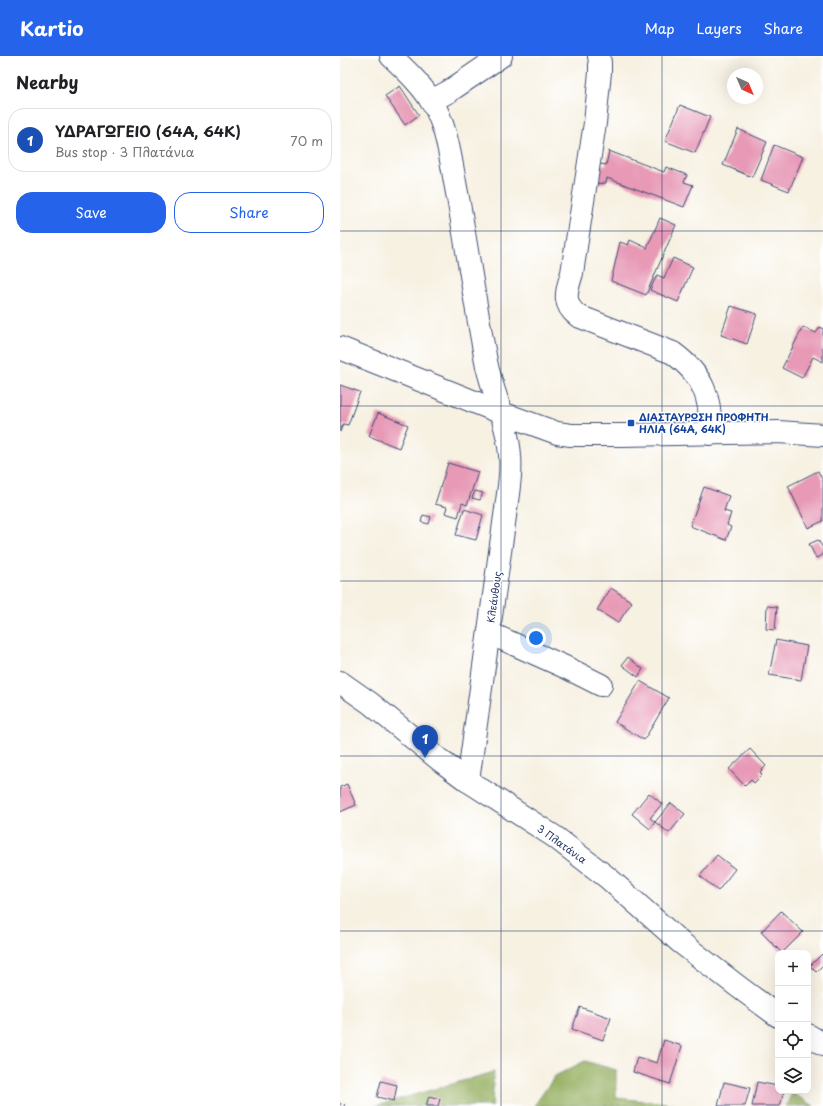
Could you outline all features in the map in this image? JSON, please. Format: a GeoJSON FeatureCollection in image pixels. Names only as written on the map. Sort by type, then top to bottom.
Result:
{"type":"FeatureCollection","features":[{"type":"Feature","properties":{"kind":"street","name":"Κλεάνθους"},"geometry":{"type":"LineString","coordinates":[[391,56],[414,78],[426,93],[440,119],[446,140],[487,366],[491,383],[502,413],[509,443],[511,471],[468,781]]}},
{"type":"Feature","properties":{"kind":"street"},"geometry":{"type":"LineString","coordinates":[[431,101],[448,92],[501,56]]}},
{"type":"Feature","properties":{"kind":"street"},"geometry":{"type":"LineString","coordinates":[[599,56],[600,72],[595,123],[572,273],[566,293],[567,301],[570,308],[578,316],[673,353],[684,361],[693,370],[703,387],[709,406],[711,420],[710,434]]}},
{"type":"Feature","properties":{"kind":"street"},"geometry":{"type":"LineString","coordinates":[[340,348],[502,413],[557,433],[571,435],[778,432],[823,435]]}},
{"type":"Feature","properties":{"kind":"street"},"geometry":{"type":"LineString","coordinates":[[489,633],[565,667],[600,685]]}},
{"type":"Feature","properties":{"kind":"street","name":"3 Πλατάνια"},"geometry":{"type":"LineString","coordinates":[[340,682],[375,707],[468,781],[555,837],[608,878],[680,942],[775,1014]]}},
{"type":"Feature","properties":{"kind":"street"},"geometry":{"type":"LineString","coordinates":[[811,1037],[823,1044]]}},
{"type":"Feature","properties":{"kind":"path"},"geometry":{"type":"LineString","coordinates":[[340,1104],[346,1106]]}},
{"type":"Feature","properties":{"kind":"green space"},"geometry":{"type":"Polygon","coordinates":[[[585,1061],[616,1070],[616,1098],[665,1103],[675,1106],[534,1106],[555,1076],[585,1061]]]}},
{"type":"Feature","properties":{"kind":"green space"},"geometry":{"type":"Polygon","coordinates":[[[494,1072],[492,1106],[375,1106],[494,1072]]]}},
{"type":"Feature","properties":{"kind":"green space"},"geometry":{"type":"Polygon","coordinates":[[[792,1094],[794,1094],[814,1106],[786,1106],[792,1094]]]}},
{"type":"Feature","properties":{"kind":"building"},"geometry":{"type":"Polygon","coordinates":[[[400,86],[419,115],[405,125],[385,96],[400,86]]]}},
{"type":"Feature","properties":{"kind":"building"},"geometry":{"type":"Polygon","coordinates":[[[680,105],[710,117],[695,153],[665,141],[680,105]]]}},
{"type":"Feature","properties":{"kind":"building"},"geometry":{"type":"Polygon","coordinates":[[[738,129],[767,142],[752,177],[723,165],[738,129]]]}},
{"type":"Feature","properties":{"kind":"building"},"geometry":{"type":"Polygon","coordinates":[[[774,145],[803,157],[789,191],[761,180],[774,145]]]}},
{"type":"Feature","properties":{"kind":"building"},"geometry":{"type":"Polygon","coordinates":[[[609,151],[664,172],[666,167],[687,175],[684,182],[693,185],[684,207],[607,178],[606,183],[591,184],[595,163],[606,165],[609,151]]]}},
{"type":"Feature","properties":{"kind":"building"},"geometry":{"type":"Polygon","coordinates":[[[660,218],[676,225],[646,295],[611,281],[620,242],[628,245],[630,240],[647,248],[660,218]]]}},
{"type":"Feature","properties":{"kind":"building"},"geometry":{"type":"Polygon","coordinates":[[[673,258],[693,267],[678,302],[650,290],[657,275],[664,278],[673,258]]]}},
{"type":"Feature","properties":{"kind":"building"},"geometry":{"type":"Polygon","coordinates":[[[731,306],[757,314],[747,344],[721,335],[731,306]]]}},
{"type":"Feature","properties":{"kind":"building"},"geometry":{"type":"Polygon","coordinates":[[[803,327],[816,333],[820,327],[823,329],[823,362],[813,357],[802,378],[782,368],[803,327]]]}},
{"type":"Feature","properties":{"kind":"building"},"geometry":{"type":"Polygon","coordinates":[[[340,385],[360,392],[348,425],[343,424],[340,432],[340,385]]]}},
{"type":"Feature","properties":{"kind":"building"},"geometry":{"type":"Polygon","coordinates":[[[378,413],[408,425],[399,448],[369,436],[378,413]]]}},
{"type":"Feature","properties":{"kind":"building"},"geometry":{"type":"Polygon","coordinates":[[[448,463],[478,472],[467,505],[462,503],[458,517],[445,513],[447,507],[435,504],[448,463]]]}},
{"type":"Feature","properties":{"kind":"building"},"geometry":{"type":"Polygon","coordinates":[[[818,471],[823,481],[823,521],[808,528],[788,486],[818,471]]]}},
{"type":"Feature","properties":{"kind":"building"},"geometry":{"type":"Polygon","coordinates":[[[704,487],[729,496],[724,511],[731,513],[727,525],[731,527],[726,540],[690,526],[704,487]]]}},
{"type":"Feature","properties":{"kind":"building"},"geometry":{"type":"Polygon","coordinates":[[[475,491],[483,493],[480,500],[472,498],[475,491]]]}},
{"type":"Feature","properties":{"kind":"building"},"geometry":{"type":"Polygon","coordinates":[[[464,509],[483,515],[476,540],[456,535],[464,509]]]}},
{"type":"Feature","properties":{"kind":"building"},"geometry":{"type":"Polygon","coordinates":[[[423,515],[431,517],[429,524],[421,522],[423,515]]]}},
{"type":"Feature","properties":{"kind":"building"},"geometry":{"type":"Polygon","coordinates":[[[818,540],[823,548],[823,555],[816,558],[809,544],[818,540]]]}},
{"type":"Feature","properties":{"kind":"building"},"geometry":{"type":"Polygon","coordinates":[[[611,588],[632,602],[618,623],[597,610],[611,588]]]}},
{"type":"Feature","properties":{"kind":"building"},"geometry":{"type":"Polygon","coordinates":[[[767,606],[777,607],[775,630],[766,629],[767,606]]]}},
{"type":"Feature","properties":{"kind":"building"},"geometry":{"type":"Polygon","coordinates":[[[776,640],[807,646],[801,680],[769,675],[776,640]]]}},
{"type":"Feature","properties":{"kind":"building"},"geometry":{"type":"Polygon","coordinates":[[[628,657],[643,669],[638,677],[622,665],[628,657]]]}},
{"type":"Feature","properties":{"kind":"building"},"geometry":{"type":"Polygon","coordinates":[[[640,681],[669,698],[644,740],[615,722],[640,681]]]}},
{"type":"Feature","properties":{"kind":"building"},"geometry":{"type":"Polygon","coordinates":[[[750,749],[766,766],[760,772],[762,775],[754,783],[751,780],[745,786],[729,769],[750,749]]]}},
{"type":"Feature","properties":{"kind":"building"},"geometry":{"type":"Polygon","coordinates":[[[347,784],[356,805],[340,812],[340,787],[347,784]]]}},
{"type":"Feature","properties":{"kind":"building"},"geometry":{"type":"Polygon","coordinates":[[[649,793],[662,804],[650,818],[655,822],[650,829],[632,814],[649,793]]]}},
{"type":"Feature","properties":{"kind":"building"},"geometry":{"type":"Polygon","coordinates":[[[671,803],[685,814],[669,833],[655,822],[671,803]]]}},
{"type":"Feature","properties":{"kind":"building"},"geometry":{"type":"Polygon","coordinates":[[[717,855],[735,869],[718,891],[700,876],[717,855]]]}},
{"type":"Feature","properties":{"kind":"building"},"geometry":{"type":"Polygon","coordinates":[[[781,911],[803,932],[785,950],[779,950],[761,932],[781,911]]]}},
{"type":"Feature","properties":{"kind":"building"},"geometry":{"type":"Polygon","coordinates":[[[822,954],[823,955],[823,965],[816,972],[811,965],[822,954]]]}},
{"type":"Feature","properties":{"kind":"building"},"geometry":{"type":"Polygon","coordinates":[[[580,1007],[611,1018],[603,1040],[572,1029],[580,1007]]]}},
{"type":"Feature","properties":{"kind":"building"},"geometry":{"type":"Polygon","coordinates":[[[664,1040],[682,1046],[670,1084],[633,1072],[637,1057],[657,1063],[664,1040]]]}},
{"type":"Feature","properties":{"kind":"building"},"geometry":{"type":"Polygon","coordinates":[[[381,1081],[397,1085],[394,1101],[377,1097],[381,1081]]]}},
{"type":"Feature","properties":{"kind":"building"},"geometry":{"type":"Polygon","coordinates":[[[724,1082],[750,1088],[745,1106],[718,1106],[724,1082]]]}},
{"type":"Feature","properties":{"kind":"building"},"geometry":{"type":"Polygon","coordinates":[[[757,1082],[775,1085],[775,1094],[783,1094],[780,1106],[752,1106],[757,1082]]]}},
{"type":"Feature","properties":{"kind":"building"},"geometry":{"type":"Polygon","coordinates":[[[429,1096],[440,1099],[438,1106],[426,1106],[429,1096]]]}},
{"type":"Feature","properties":{"kind":"place","name":"ΔΙΑΣΤΑΥΡΩΣΗ ΠΡΟΦΗΤΗ ΗΛΙΑ (64Α, 64Κ)"},"geometry":{"type":"Point","coordinates":[631,423]}},
{"type":"Feature","properties":{"kind":"place","name":"ΥΔΡΑΓΩΓΕΙΟ (64Α, 64Κ)"},"geometry":{"type":"Point","coordinates":[425,758]}}]}
